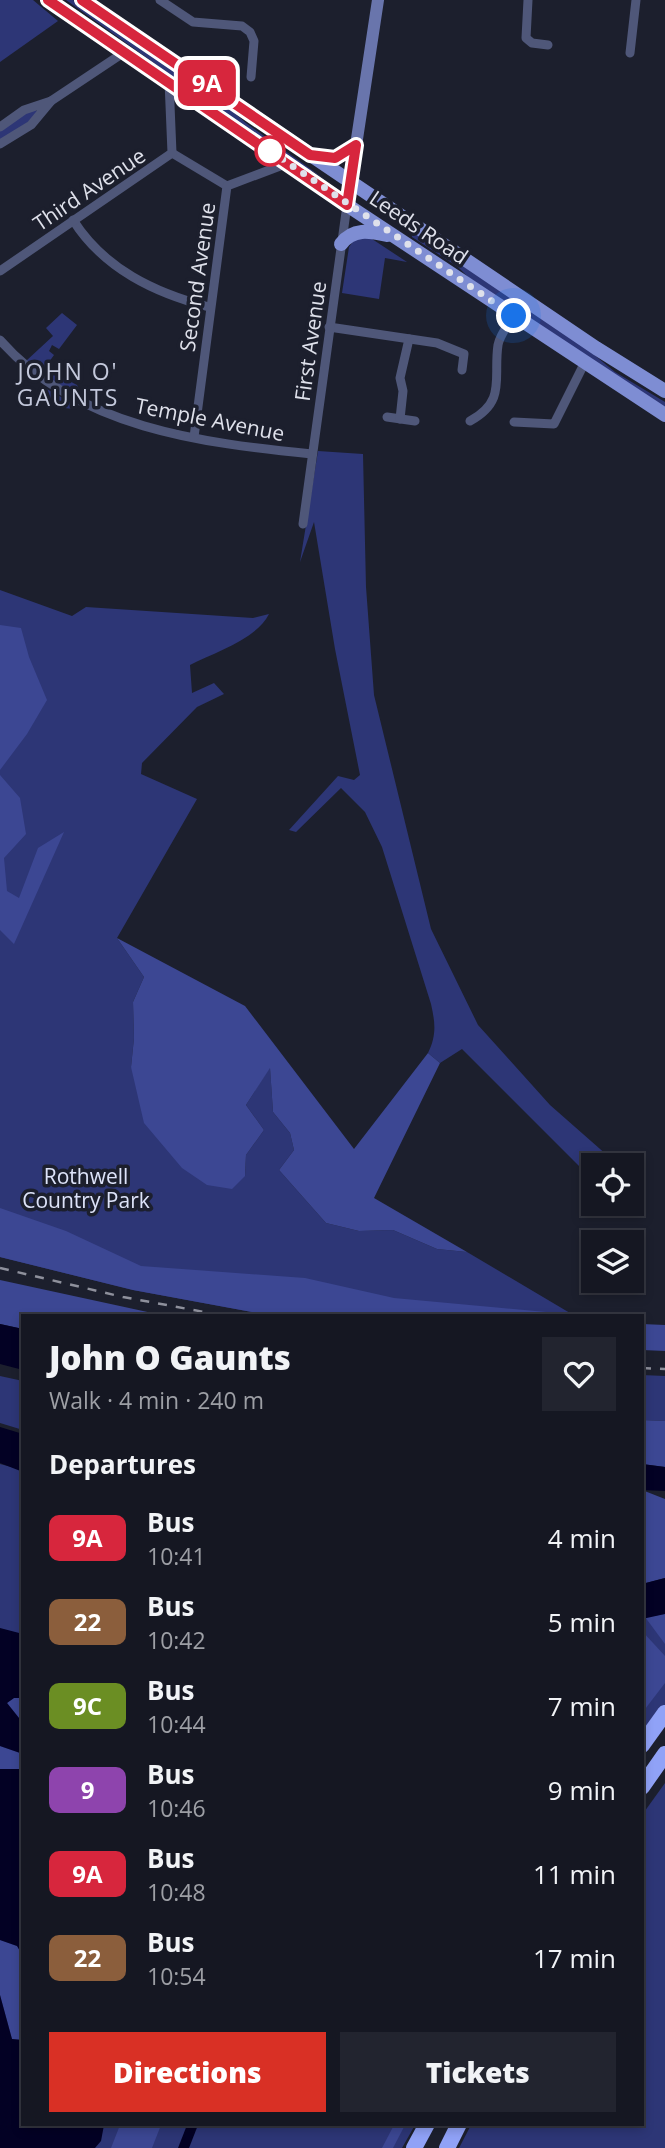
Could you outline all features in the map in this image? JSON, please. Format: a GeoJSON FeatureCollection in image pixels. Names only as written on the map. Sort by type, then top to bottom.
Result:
{"type":"FeatureCollection","features":[{"type":"Feature","properties":{"kind":"highway"},"geometry":{"type":"LineString","coordinates":[[644,1742],[665,1713]]}},
{"type":"Feature","properties":{"kind":"highway"},"geometry":{"type":"LineString","coordinates":[[644,1784],[665,1754]]}},
{"type":"Feature","properties":{"kind":"highway"},"geometry":{"type":"LineString","coordinates":[[414,2148],[426,2126]]}},
{"type":"Feature","properties":{"kind":"highway"},"geometry":{"type":"LineString","coordinates":[[447,2148],[458,2126]]}},
{"type":"Feature","properties":{"kind":"main road","name":"Leeds Road"},"geometry":{"type":"LineString","coordinates":[[48,0],[347,205],[665,415]]}},
{"type":"Feature","properties":{"kind":"main road","name":"Leeds Road"},"geometry":{"type":"LineString","coordinates":[[82,0],[665,391]]}},
{"type":"Feature","properties":{"kind":"main road"},"geometry":{"type":"LineString","coordinates":[[310,155],[335,158],[356,145]]}},
{"type":"Feature","properties":{"kind":"main road"},"geometry":{"type":"LineString","coordinates":[[341,244],[361,231],[395,236]]}},
{"type":"Feature","properties":{"kind":"street"},"geometry":{"type":"LineString","coordinates":[[160,0],[193,22],[246,29],[254,41],[251,77]]}},
{"type":"Feature","properties":{"kind":"street"},"geometry":{"type":"LineString","coordinates":[[347,205],[378,0]]}},
{"type":"Feature","properties":{"kind":"street"},"geometry":{"type":"LineString","coordinates":[[528,0],[526,38],[532,43],[548,45]]}},
{"type":"Feature","properties":{"kind":"street"},"geometry":{"type":"LineString","coordinates":[[631,53],[636,0]]}},
{"type":"Feature","properties":{"kind":"street"},"geometry":{"type":"LineString","coordinates":[[0,127],[24,110],[51,101],[126,51]]}},
{"type":"Feature","properties":{"kind":"street","name":"Third Avenue"},"geometry":{"type":"LineString","coordinates":[[0,271],[173,153],[169,81]]}},
{"type":"Feature","properties":{"kind":"street"},"geometry":{"type":"LineString","coordinates":[[0,144],[31,125],[51,101]]}},
{"type":"Feature","properties":{"kind":"street"},"geometry":{"type":"LineString","coordinates":[[173,153],[227,186]]}},
{"type":"Feature","properties":{"kind":"street","name":"Second Avenue"},"geometry":{"type":"LineString","coordinates":[[194,437],[227,186],[288,163]]}},
{"type":"Feature","properties":{"kind":"street","name":"First Avenue"},"geometry":{"type":"LineString","coordinates":[[303,524],[347,205]]}},
{"type":"Feature","properties":{"kind":"street"},"geometry":{"type":"LineString","coordinates":[[74,220],[96,247],[138,281],[172,296],[209,307]]}},
{"type":"Feature","properties":{"kind":"street"},"geometry":{"type":"LineString","coordinates":[[470,421],[484,414],[495,396],[498,342],[514,316]]}},
{"type":"Feature","properties":{"kind":"street"},"geometry":{"type":"LineString","coordinates":[[329,327],[437,343],[464,354],[462,370]]}},
{"type":"Feature","properties":{"kind":"street"},"geometry":{"type":"LineString","coordinates":[[400,419],[403,391],[400,378],[409,339]]}},
{"type":"Feature","properties":{"kind":"street","name":"Temple Avenue"},"geometry":{"type":"LineString","coordinates":[[0,340],[36,376],[81,402],[128,422],[194,437],[312,454]]}},
{"type":"Feature","properties":{"kind":"street"},"geometry":{"type":"LineString","coordinates":[[514,422],[554,424],[585,362]]}},
{"type":"Feature","properties":{"kind":"street"},"geometry":{"type":"LineString","coordinates":[[484,414],[491,425]]}},
{"type":"Feature","properties":{"kind":"street"},"geometry":{"type":"LineString","coordinates":[[387,417],[415,421]]}},
{"type":"Feature","properties":{"kind":"green space"},"geometry":{"type":"Polygon","coordinates":[[[0,0],[33,0],[58,21],[0,62],[0,0]]]}},
{"type":"Feature","properties":{"kind":"green space"},"geometry":{"type":"Polygon","coordinates":[[[66,0],[73,0],[215,96],[246,123],[326,180],[312,171],[309,174],[66,0]]]}},
{"type":"Feature","properties":{"kind":"green space"},"geometry":{"type":"Polygon","coordinates":[[[39,110],[28,122],[0,141],[0,131],[26,112],[39,110]]]}},
{"type":"Feature","properties":{"kind":"green space"},"geometry":{"type":"Polygon","coordinates":[[[411,230],[586,348],[615,372],[665,402],[665,408],[476,285],[458,267],[412,237],[411,230]]]}},
{"type":"Feature","properties":{"kind":"green space"},"geometry":{"type":"Polygon","coordinates":[[[369,237],[407,262],[385,258],[379,299],[342,293],[349,247],[355,239],[369,237]]]}},
{"type":"Feature","properties":{"kind":"green space"},"geometry":{"type":"Polygon","coordinates":[[[62,313],[77,325],[59,349],[52,345],[49,351],[54,355],[44,369],[39,366],[37,370],[26,361],[53,336],[46,328],[62,313]]]}},
{"type":"Feature","properties":{"kind":"green space"},"geometry":{"type":"Polygon","coordinates":[[[52,372],[77,385],[81,394],[78,396],[48,378],[52,372]]]}},
{"type":"Feature","properties":{"kind":"green space"},"geometry":{"type":"Polygon","coordinates":[[[43,387],[72,403],[73,408],[64,408],[51,401],[41,391],[43,387]]]}},
{"type":"Feature","properties":{"kind":"green space"},"geometry":{"type":"Polygon","coordinates":[[[318,451],[363,454],[366,587],[374,695],[431,929],[478,1025],[550,1105],[605,1153],[581,1153],[581,1168],[462,1049],[440,1063],[428,1053],[434,1028],[431,1004],[382,847],[365,812],[341,788],[296,832],[289,830],[338,776],[354,780],[360,775],[314,522],[300,562],[318,451]]]}},
{"type":"Feature","properties":{"kind":"green space","name":"Rothwell Country Park"},"geometry":{"type":"Polygon","coordinates":[[[0,590],[72,616],[86,607],[253,618],[269,614],[255,631],[245,638],[190,665],[192,693],[214,683],[224,694],[197,707],[142,763],[141,774],[197,799],[117,938],[144,977],[133,1002],[134,1038],[131,1067],[245,1176],[246,1155],[264,1130],[246,1105],[270,1067],[273,1112],[290,1133],[294,1150],[279,1170],[326,1223],[359,1231],[393,1230],[437,1249],[467,1252],[572,1314],[262,1314],[133,1290],[0,1257],[0,590]]]}},
{"type":"Feature","properties":{"kind":"green space"},"geometry":{"type":"Polygon","coordinates":[[[644,1375],[665,1376],[665,1421],[644,1420],[644,1375]]]}},
{"type":"Feature","properties":{"kind":"green space"},"geometry":{"type":"Polygon","coordinates":[[[0,1376],[21,1381],[21,1429],[0,1423],[0,1376]]]}},
{"type":"Feature","properties":{"kind":"green space"},"geometry":{"type":"Polygon","coordinates":[[[0,1464],[21,1469],[21,2126],[414,2126],[402,2148],[0,2148],[0,1464]]]}},
{"type":"Feature","properties":{"kind":"green space"},"geometry":{"type":"Polygon","coordinates":[[[665,1611],[665,1705],[644,1731],[644,1612],[665,1611]]]}},
{"type":"Feature","properties":{"kind":"green space"},"geometry":{"type":"Polygon","coordinates":[[[665,1783],[665,2148],[459,2148],[470,2126],[644,2126],[644,1812],[665,1783]]]}},
{"type":"Feature","properties":{"kind":"shaded area"},"geometry":{"type":"Polygon","coordinates":[[[0,625],[21,628],[29,657],[47,700],[27,734],[0,770],[0,625]]]}},
{"type":"Feature","properties":{"kind":"shaded area"},"geometry":{"type":"Polygon","coordinates":[[[0,775],[20,798],[26,834],[4,858],[7,891],[19,898],[38,848],[64,832],[14,944],[0,930],[0,775]]]}},
{"type":"Feature","properties":{"kind":"shaded area"},"geometry":{"type":"Polygon","coordinates":[[[117,938],[245,1006],[354,1149],[428,1053],[440,1063],[374,1198],[467,1252],[437,1249],[393,1230],[359,1231],[326,1223],[279,1170],[294,1150],[290,1133],[273,1112],[270,1068],[246,1105],[264,1130],[246,1155],[245,1176],[232,1189],[207,1185],[182,1168],[144,1123],[131,1067],[134,1038],[133,1002],[144,977],[117,938]]]}},
{"type":"Feature","properties":{"kind":"shaded area"},"geometry":{"type":"Polygon","coordinates":[[[0,1208],[66,1231],[141,1266],[305,1278],[394,1298],[568,1314],[262,1314],[133,1290],[0,1257],[0,1208]]]}},
{"type":"Feature","properties":{"kind":"shaded area"},"geometry":{"type":"Polygon","coordinates":[[[0,1280],[157,1314],[21,1314],[21,1329],[0,1324],[0,1280]]]}},
{"type":"Feature","properties":{"kind":"shaded area"},"geometry":{"type":"Polygon","coordinates":[[[0,1324],[21,1329],[21,1369],[0,1364],[0,1324]]]}},
{"type":"Feature","properties":{"kind":"shaded area"},"geometry":{"type":"Polygon","coordinates":[[[644,1324],[665,1325],[665,1351],[644,1350],[644,1324]]]}},
{"type":"Feature","properties":{"kind":"shaded area"},"geometry":{"type":"Polygon","coordinates":[[[644,1420],[665,1421],[665,1467],[644,1464],[644,1420]]]}},
{"type":"Feature","properties":{"kind":"shaded area"},"geometry":{"type":"Polygon","coordinates":[[[0,1427],[21,1433],[21,1471],[0,1463],[0,1427]]]}},
{"type":"Feature","properties":{"kind":"shaded area"},"geometry":{"type":"Polygon","coordinates":[[[644,1464],[665,1467],[665,1491],[644,1490],[644,1464]]]}},
{"type":"Feature","properties":{"kind":"shaded area"},"geometry":{"type":"Polygon","coordinates":[[[644,1491],[665,1499],[665,1578],[644,1583],[644,1491]]]}},
{"type":"Feature","properties":{"kind":"shaded area"},"geometry":{"type":"Polygon","coordinates":[[[665,1578],[665,1614],[644,1619],[644,1583],[665,1578]]]}},
{"type":"Feature","properties":{"kind":"shaded area"},"geometry":{"type":"Polygon","coordinates":[[[665,1614],[665,1644],[645,1617],[665,1614]]]}},
{"type":"Feature","properties":{"kind":"shaded area"},"geometry":{"type":"Polygon","coordinates":[[[0,1628],[21,1633],[21,1698],[14,1698],[7,1703],[21,1720],[21,1753],[0,1746],[0,1628]]]}},
{"type":"Feature","properties":{"kind":"shaded area"},"geometry":{"type":"Polygon","coordinates":[[[644,1633],[665,1656],[665,1683],[644,1710],[644,1633]]]}},
{"type":"Feature","properties":{"kind":"shaded area"},"geometry":{"type":"Polygon","coordinates":[[[14,1698],[21,1698],[21,1720],[7,1703],[14,1698]]]}},
{"type":"Feature","properties":{"kind":"shaded area"},"geometry":{"type":"Polygon","coordinates":[[[0,1746],[21,1753],[21,1769],[0,1769],[0,1746]]]}},
{"type":"Feature","properties":{"kind":"shaded area"},"geometry":{"type":"Polygon","coordinates":[[[0,1769],[21,1769],[21,1953],[17,1946],[0,1940],[0,1769]]]}},
{"type":"Feature","properties":{"kind":"shaded area"},"geometry":{"type":"Polygon","coordinates":[[[0,1940],[17,1946],[21,1953],[21,2040],[12,2039],[0,1995],[0,1940]]]}},
{"type":"Feature","properties":{"kind":"shaded area"},"geometry":{"type":"Polygon","coordinates":[[[0,1995],[12,2039],[21,2040],[21,2126],[104,2126],[101,2141],[95,2148],[0,2148],[0,1995]]]}},
{"type":"Feature","properties":{"kind":"shaded area"},"geometry":{"type":"Polygon","coordinates":[[[119,2126],[161,2126],[152,2148],[111,2148],[119,2126]]]}},
{"type":"Feature","properties":{"kind":"shaded area"},"geometry":{"type":"Polygon","coordinates":[[[187,2126],[198,2126],[189,2148],[178,2148],[187,2126]]]}},
{"type":"Feature","properties":{"kind":"shaded area"},"geometry":{"type":"Polygon","coordinates":[[[393,2126],[404,2126],[393,2148],[382,2148],[393,2126]]]}},
{"type":"Feature","properties":{"kind":"railway"},"geometry":{"type":"LineString","coordinates":[[0,1268],[123,1297],[215,1314]]}},
{"type":"Feature","properties":{"kind":"railway"},"geometry":{"type":"LineString","coordinates":[[644,1368],[665,1369]]}},
{"type":"Feature","properties":{"kind":"bus line","name":"9A"},"geometry":{"type":"LineString","coordinates":[[48,0],[347,205],[356,145],[344,155],[335,158],[310,155],[82,0]]}},
{"type":"Feature","properties":{"kind":"district","name":"JOHN O' GAUNTS"},"geometry":{"type":"Point","coordinates":[68,384]}},
{"type":"Feature","properties":{"kind":"route"},"geometry":{"type":"LineString","coordinates":[[270,151],[266,148],[514,316]]}}]}
